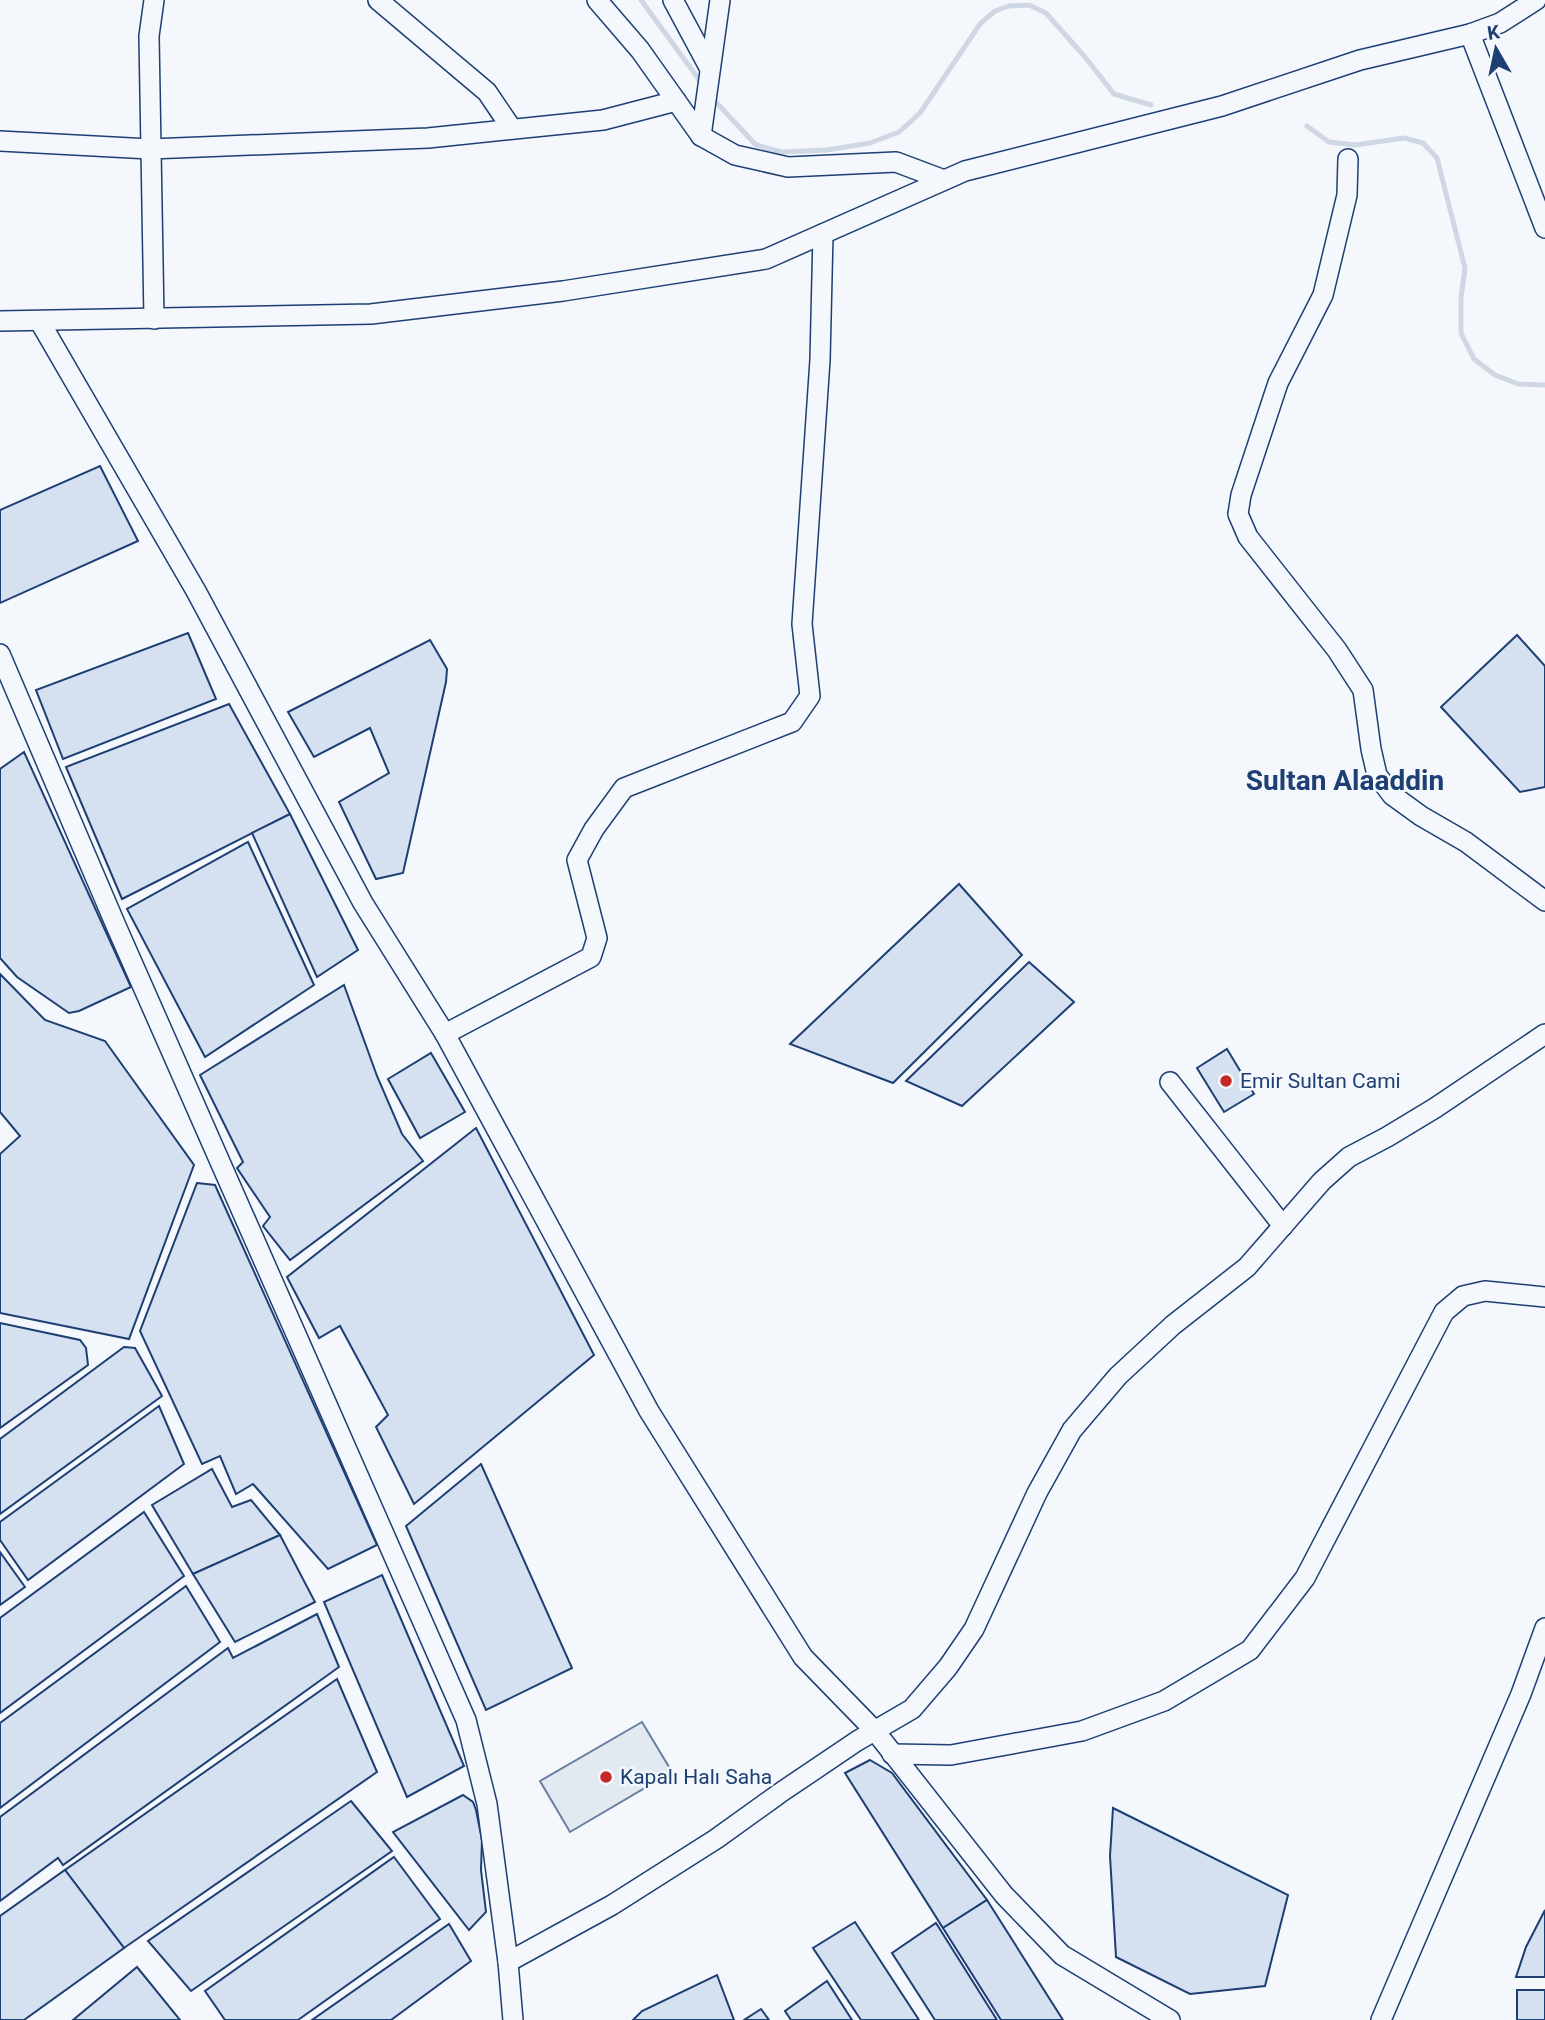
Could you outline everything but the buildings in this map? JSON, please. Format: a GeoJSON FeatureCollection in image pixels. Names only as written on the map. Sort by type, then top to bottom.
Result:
{"type":"FeatureCollection","features":[{"type":"Feature","properties":{"kind":"street"},"geometry":{"type":"LineString","coordinates":[[154,0],[149,36],[154,319]]}},
{"type":"Feature","properties":{"kind":"street"},"geometry":{"type":"LineString","coordinates":[[378,0],[487,92],[512,129]]}},
{"type":"Feature","properties":{"kind":"street"},"geometry":{"type":"LineString","coordinates":[[597,0],[640,50],[701,136],[735,155],[788,167],[896,162],[944,180]]}},
{"type":"Feature","properties":{"kind":"street"},"geometry":{"type":"LineString","coordinates":[[673,0],[710,69]]}},
{"type":"Feature","properties":{"kind":"street"},"geometry":{"type":"LineString","coordinates":[[701,136],[720,0]]}},
{"type":"Feature","properties":{"kind":"street"},"geometry":{"type":"LineString","coordinates":[[0,321],[371,314],[563,291],[766,259],[965,172],[1222,106],[1360,60],[1470,34],[1500,23],[1536,0]]}},
{"type":"Feature","properties":{"kind":"street"},"geometry":{"type":"LineString","coordinates":[[1470,34],[1545,228]]}},
{"type":"Feature","properties":{"kind":"street"},"geometry":{"type":"LineString","coordinates":[[0,141],[150,149],[428,138],[603,120],[676,101]]}},
{"type":"Feature","properties":{"kind":"street"},"geometry":{"type":"LineString","coordinates":[[1348,159],[1347,195],[1323,295],[1278,383],[1241,495],[1238,514],[1248,537],[1337,650],[1363,690],[1377,775],[1392,795],[1421,816],[1466,842],[1545,901]]}},
{"type":"Feature","properties":{"kind":"street"},"geometry":{"type":"LineString","coordinates":[[445,1034],[591,957],[597,938],[577,860],[594,828],[624,788],[792,722],[810,696],[802,624],[820,360],[823,234]]}},
{"type":"Feature","properties":{"kind":"street"},"geometry":{"type":"LineString","coordinates":[[40,321],[196,591],[363,903],[445,1034],[649,1411],[803,1657],[875,1731],[1004,1895],[1062,1955],[1170,2020]]}},
{"type":"Feature","properties":{"kind":"street"},"geometry":{"type":"LineString","coordinates":[[0,654],[117,928],[466,1720],[486,1804],[508,1962],[513,2020]]}},
{"type":"Feature","properties":{"kind":"street"},"geometry":{"type":"LineString","coordinates":[[508,1962],[612,1905],[716,1839],[779,1793],[912,1709],[948,1667],[974,1629],[1037,1493],[1072,1430],[1118,1376],[1173,1325],[1247,1267],[1322,1181],[1349,1157],[1434,1108],[1545,1034]]}},
{"type":"Feature","properties":{"kind":"street"},"geometry":{"type":"LineString","coordinates":[[1170,1082],[1283,1226]]}},
{"type":"Feature","properties":{"kind":"street"},"geometry":{"type":"LineString","coordinates":[[892,1754],[951,1755],[1082,1731],[1164,1700],[1250,1650],[1305,1578],[1444,1312],[1463,1296],[1485,1291],[1545,1297]]}},
{"type":"Feature","properties":{"kind":"street"},"geometry":{"type":"LineString","coordinates":[[1381,2020],[1521,1695],[1545,1628]]}},
{"type":"Feature","properties":{"kind":"shaded area","name":"Kapalı Halı Saha"},"geometry":{"type":"Polygon","coordinates":[[[642,1722],[672,1772],[570,1832],[540,1781],[642,1722]]]}},
{"type":"Feature","properties":{"kind":"waterway"},"geometry":{"type":"LineString","coordinates":[[641,0],[703,85]]}},
{"type":"Feature","properties":{"kind":"waterway"},"geometry":{"type":"LineString","coordinates":[[713,99],[756,145],[782,152],[827,150],[870,143],[899,132],[920,113],[980,24],[995,11],[1009,6],[1029,5],[1046,13],[1114,94],[1151,105]]}},
{"type":"Feature","properties":{"kind":"waterway"},"geometry":{"type":"LineString","coordinates":[[1307,126],[1329,142],[1355,145],[1404,138],[1423,143],[1437,158],[1465,268],[1461,298],[1461,333],[1474,359],[1495,375],[1518,384],[1545,385]]}},
{"type":"Feature","properties":{"kind":"place","name":"Emir Sultan Cami"},"geometry":{"type":"Point","coordinates":[1226,1081]}},
{"type":"Feature","properties":{"kind":"place","name":"Kapalı Halı Saha"},"geometry":{"type":"Point","coordinates":[606,1777]}},
{"type":"Feature","properties":{"kind":"district","name":"Sultan Alaaddin"},"geometry":{"type":"Point","coordinates":[1345,780]}}]}
